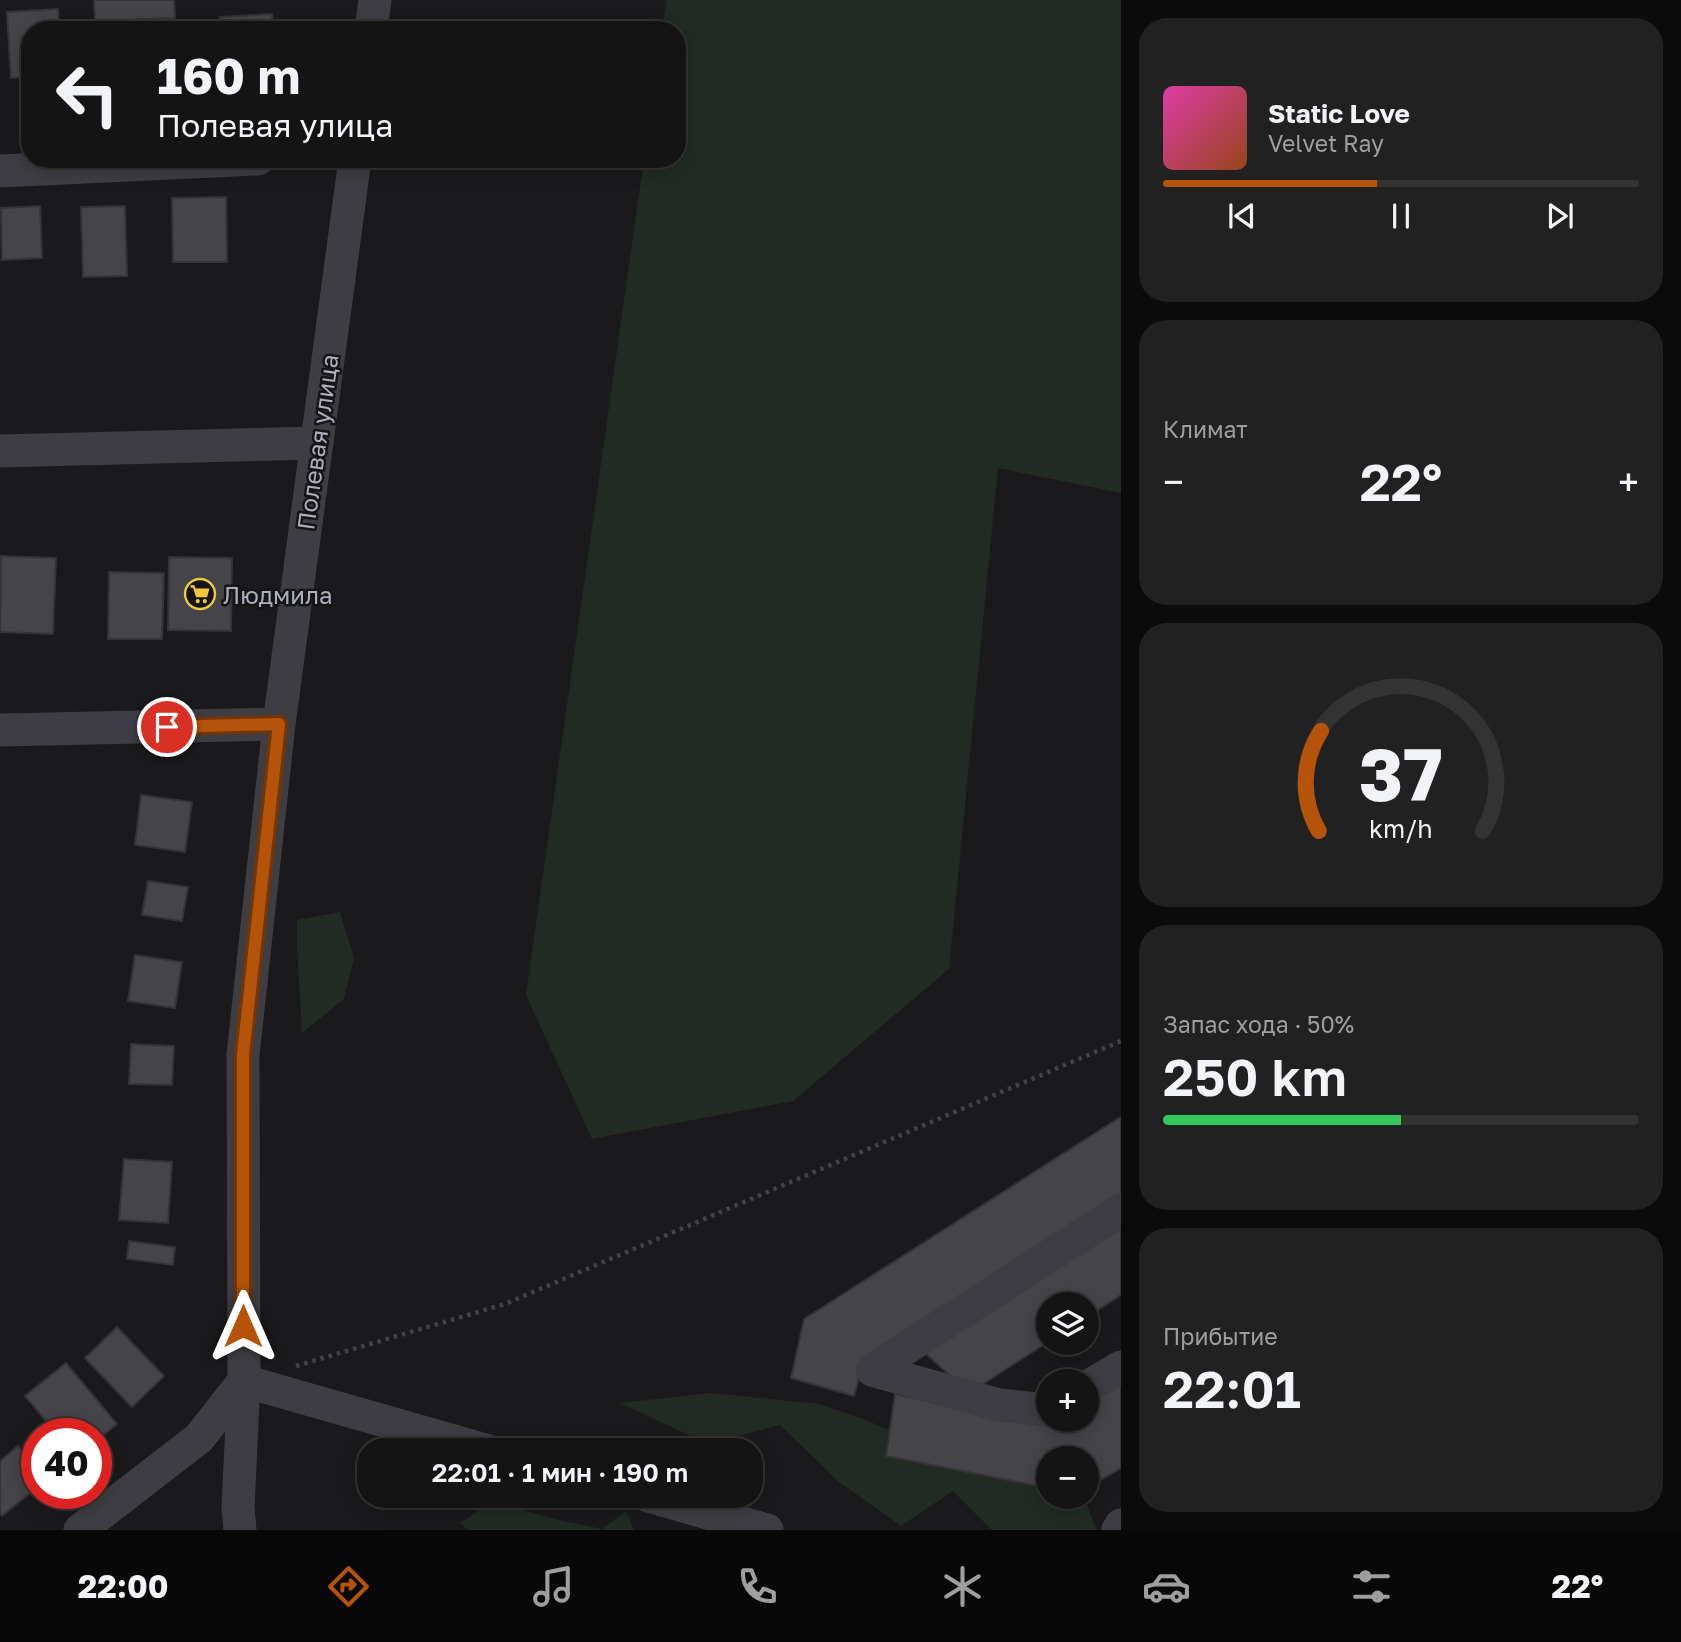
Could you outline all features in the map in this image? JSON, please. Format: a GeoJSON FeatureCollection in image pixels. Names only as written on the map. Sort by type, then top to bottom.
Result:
{"type":"FeatureCollection","features":[{"type":"Feature","properties":{"kind":"street"},"geometry":{"type":"LineString","coordinates":[[372,21],[374,0]]}},
{"type":"Feature","properties":{"kind":"street"},"geometry":{"type":"LineString","coordinates":[[0,171],[64,168]]}},
{"type":"Feature","properties":{"kind":"street","name":"Полевая улица"},"geometry":{"type":"LineString","coordinates":[[240,1530],[238,1507],[244,1381],[243,1055],[279,724],[354,168]]}},
{"type":"Feature","properties":{"kind":"street"},"geometry":{"type":"LineString","coordinates":[[0,451],[317,443]]}},
{"type":"Feature","properties":{"kind":"street"},"geometry":{"type":"LineString","coordinates":[[0,730],[279,724]]}},
{"type":"Feature","properties":{"kind":"street"},"geometry":{"type":"LineString","coordinates":[[1036,1409],[999,1405],[872,1370],[1121,1210]]}},
{"type":"Feature","properties":{"kind":"street"},"geometry":{"type":"LineString","coordinates":[[1099,1380],[1121,1367]]}},
{"type":"Feature","properties":{"kind":"street"},"geometry":{"type":"LineString","coordinates":[[80,1530],[199,1438],[244,1381],[444,1438]]}},
{"type":"Feature","properties":{"kind":"street"},"geometry":{"type":"LineString","coordinates":[[690,1508],[767,1530]]}},
{"type":"Feature","properties":{"kind":"street"},"geometry":{"type":"LineString","coordinates":[[1118,1530],[1121,1525]]}},
{"type":"Feature","properties":{"kind":"path"},"geometry":{"type":"LineString","coordinates":[[296,1366],[505,1304],[1121,1041]]}},
{"type":"Feature","properties":{"kind":"shaded area"},"geometry":{"type":"Polygon","coordinates":[[[666,0],[1121,0],[1121,493],[998,468],[949,969],[793,1101],[592,1139],[526,995],[643,168],[686,168],[686,21],[663,21],[666,0]]]}},
{"type":"Feature","properties":{"kind":"shaded area"},"geometry":{"type":"Polygon","coordinates":[[[340,912],[354,958],[344,999],[302,1033],[297,920],[340,912]]]}},
{"type":"Feature","properties":{"kind":"shaded area"},"geometry":{"type":"Polygon","coordinates":[[[710,1393],[819,1404],[866,1420],[913,1441],[1036,1468],[1036,1509],[1088,1509],[1097,1530],[992,1530],[953,1491],[901,1526],[839,1482],[780,1425],[731,1438],[695,1438],[620,1403],[710,1393]]]}},
{"type":"Feature","properties":{"kind":"shaded area"},"geometry":{"type":"Polygon","coordinates":[[[482,1508],[517,1508],[602,1529],[626,1511],[634,1530],[468,1530],[460,1523],[482,1508]]]}},
{"type":"Feature","properties":{"kind":"building"},"geometry":{"type":"Polygon","coordinates":[[[94,0],[174,0],[175,18],[95,21],[94,0]]]}},
{"type":"Feature","properties":{"kind":"building"},"geometry":{"type":"Polygon","coordinates":[[[58,9],[59,21],[21,21],[21,77],[11,78],[7,12],[58,9]]]}},
{"type":"Feature","properties":{"kind":"building"},"geometry":{"type":"Polygon","coordinates":[[[272,14],[272,21],[220,21],[220,17],[272,14]]]}},
{"type":"Feature","properties":{"kind":"building"},"geometry":{"type":"Polygon","coordinates":[[[226,197],[227,262],[173,262],[172,198],[226,197]]]}},
{"type":"Feature","properties":{"kind":"building"},"geometry":{"type":"Polygon","coordinates":[[[40,206],[42,258],[2,260],[1,208],[40,206]]]}},
{"type":"Feature","properties":{"kind":"building"},"geometry":{"type":"Polygon","coordinates":[[[125,206],[127,276],[83,277],[81,207],[125,206]]]}},
{"type":"Feature","properties":{"kind":"building"},"geometry":{"type":"Polygon","coordinates":[[[1,556],[56,558],[53,634],[0,632],[1,556]]]}},
{"type":"Feature","properties":{"kind":"building","name":"Людмила"},"geometry":{"type":"Polygon","coordinates":[[[169,557],[232,558],[231,631],[168,630],[169,557]]]}},
{"type":"Feature","properties":{"kind":"building"},"geometry":{"type":"Polygon","coordinates":[[[109,572],[164,573],[162,639],[108,639],[109,572]]]}},
{"type":"Feature","properties":{"kind":"building"},"geometry":{"type":"Polygon","coordinates":[[[141,795],[192,802],[185,852],[135,845],[141,795]]]}},
{"type":"Feature","properties":{"kind":"building"},"geometry":{"type":"Polygon","coordinates":[[[148,881],[188,887],[182,921],[142,915],[148,881]]]}},
{"type":"Feature","properties":{"kind":"building"},"geometry":{"type":"Polygon","coordinates":[[[135,955],[182,962],[175,1008],[128,1001],[135,955]]]}},
{"type":"Feature","properties":{"kind":"building"},"geometry":{"type":"Polygon","coordinates":[[[131,1044],[174,1046],[172,1085],[129,1084],[131,1044]]]}},
{"type":"Feature","properties":{"kind":"building"},"geometry":{"type":"Polygon","coordinates":[[[1119,1118],[1121,1194],[864,1360],[854,1396],[791,1378],[804,1319],[1119,1118]]]}},
{"type":"Feature","properties":{"kind":"building"},"geometry":{"type":"Polygon","coordinates":[[[124,1159],[172,1162],[168,1223],[119,1220],[124,1159]]]}},
{"type":"Feature","properties":{"kind":"building"},"geometry":{"type":"Polygon","coordinates":[[[1121,1228],[1121,1295],[1099,1309],[1099,1292],[1036,1292],[1036,1350],[969,1393],[923,1351],[1121,1228]]]}},
{"type":"Feature","properties":{"kind":"building"},"geometry":{"type":"Polygon","coordinates":[[[129,1241],[175,1247],[173,1265],[127,1259],[129,1241]]]}},
{"type":"Feature","properties":{"kind":"building"},"geometry":{"type":"Polygon","coordinates":[[[117,1327],[164,1376],[132,1407],[85,1358],[117,1327]]]}},
{"type":"Feature","properties":{"kind":"building"},"geometry":{"type":"Polygon","coordinates":[[[66,1363],[112,1418],[43,1418],[25,1396],[66,1363]]]}},
{"type":"Feature","properties":{"kind":"building"},"geometry":{"type":"Polygon","coordinates":[[[1121,1384],[1121,1468],[1099,1481],[1099,1446],[1036,1446],[1036,1486],[886,1456],[895,1394],[1036,1423],[1036,1432],[1099,1432],[1099,1397],[1121,1384]]]}},
{"type":"Feature","properties":{"kind":"building"},"geometry":{"type":"Polygon","coordinates":[[[18,1446],[21,1449],[21,1500],[2,1516],[0,1513],[0,1461],[18,1446]]]}},
{"type":"Feature","properties":{"kind":"place","name":"Людмила"},"geometry":{"type":"Point","coordinates":[200,594]}},
{"type":"Feature","properties":{"kind":"route"},"geometry":{"type":"LineString","coordinates":[[167,727],[279,724],[243,1055],[243,1326]]}}]}
